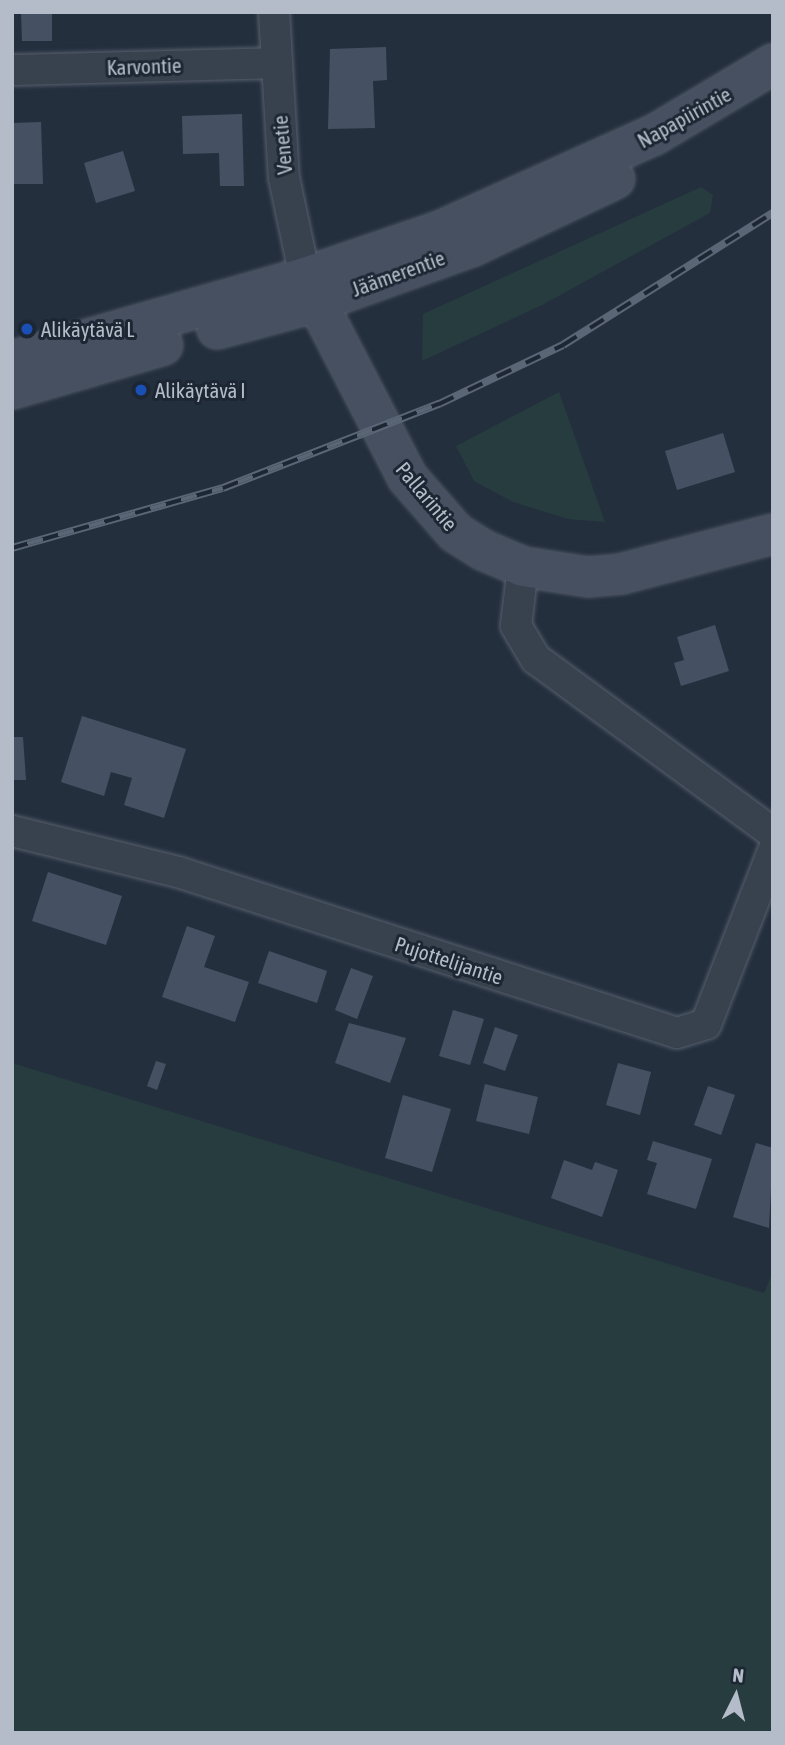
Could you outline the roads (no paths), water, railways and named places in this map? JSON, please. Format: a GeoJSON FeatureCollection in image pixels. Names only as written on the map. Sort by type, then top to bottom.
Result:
{"type":"FeatureCollection","features":[{"type":"Feature","properties":{"kind":"main road","name":"Jäämerentie"},"geometry":{"type":"LineString","coordinates":[[12,389],[552,213],[657,154],[761,72]]}},
{"type":"Feature","properties":{"kind":"main road","name":"Napapiirintie"},"geometry":{"type":"LineString","coordinates":[[592,164],[761,72]]}},
{"type":"Feature","properties":{"kind":"main road","name":"Jäämerentie"},"geometry":{"type":"LineString","coordinates":[[12,360],[311,290],[592,164]]}},
{"type":"Feature","properties":{"kind":"main road","name":"Pallarintie"},"geometry":{"type":"LineString","coordinates":[[311,290],[407,477],[456,533],[523,567],[588,577],[621,574],[773,534]]}},
{"type":"Feature","properties":{"kind":"street","name":"Venetie"},"geometry":{"type":"LineString","coordinates":[[274,12],[284,178],[311,290]]}},
{"type":"Feature","properties":{"kind":"street","name":"Karvontie"},"geometry":{"type":"LineString","coordinates":[[12,70],[276,63]]}},
{"type":"Feature","properties":{"kind":"street"},"geometry":{"type":"LineString","coordinates":[[523,567],[516,626],[536,659],[773,833]]}},
{"type":"Feature","properties":{"kind":"street","name":"Pujottelijantie"},"geometry":{"type":"LineString","coordinates":[[12,831],[177,872],[677,1034],[706,1024],[773,851]]}},
{"type":"Feature","properties":{"kind":"railway"},"geometry":{"type":"LineString","coordinates":[[12,548],[223,488],[439,404],[563,345],[773,213]]}},
{"type":"Feature","properties":{"kind":"place","name":"Alikäytävä L"},"geometry":{"type":"Point","coordinates":[27,329]}},
{"type":"Feature","properties":{"kind":"place","name":"Alikäytävä I"},"geometry":{"type":"Point","coordinates":[141,390]}}]}
